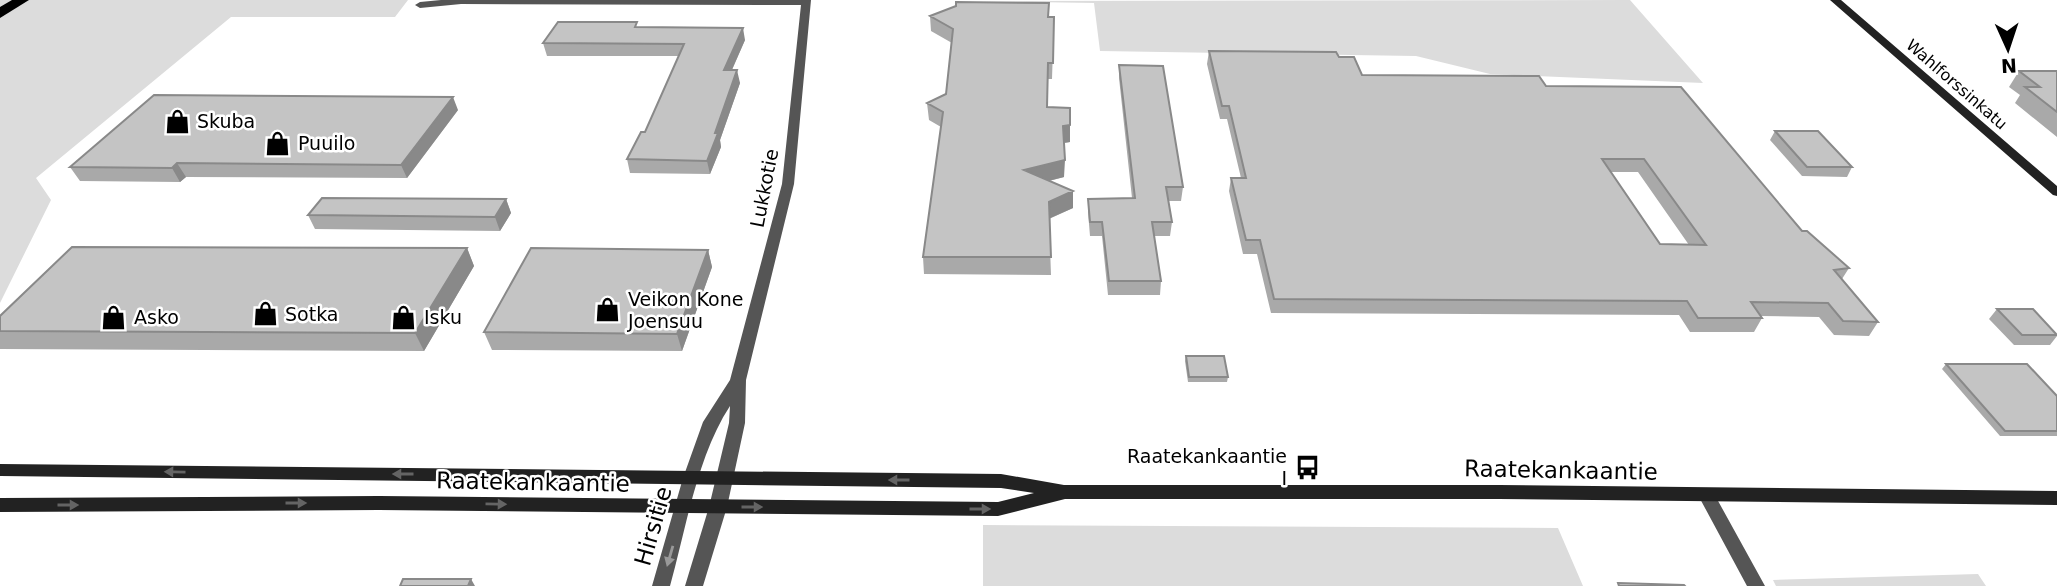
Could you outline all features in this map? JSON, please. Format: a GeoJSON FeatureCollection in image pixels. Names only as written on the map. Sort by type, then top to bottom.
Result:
{"type":"FeatureCollection","features":[{"type":"Feature","properties":{"kind":"highway"},"geometry":{"type":"LineString","coordinates":[[0,14],[22,0]]}},
{"type":"Feature","properties":{"kind":"main road","name":"Wahlforssinkatu"},"geometry":{"type":"LineString","coordinates":[[1835,0],[2057,192]]}},
{"type":"Feature","properties":{"kind":"main road","name":"Raatekankaantie"},"geometry":{"type":"LineString","coordinates":[[0,470],[1001,481],[1064,492],[2057,498]]}},
{"type":"Feature","properties":{"kind":"main road","name":"Raatekankaantie"},"geometry":{"type":"LineString","coordinates":[[0,505],[379,503],[998,509],[1064,492]]}},
{"type":"Feature","properties":{"kind":"street"},"geometry":{"type":"LineString","coordinates":[[420,5],[460,1],[805,1]]}},
{"type":"Feature","properties":{"kind":"street","name":"Lukkotie"},"geometry":{"type":"LineString","coordinates":[[738,380],[788,184],[805,1]]}},
{"type":"Feature","properties":{"kind":"street"},"geometry":{"type":"LineString","coordinates":[[694,586],[718,507],[737,423],[738,380]]}},
{"type":"Feature","properties":{"kind":"street","name":"Hirsitie"},"geometry":{"type":"LineString","coordinates":[[661,586],[691,478],[711,422],[738,380]]}},
{"type":"Feature","properties":{"kind":"street"},"geometry":{"type":"LineString","coordinates":[[1706,495],[1756,586]]}},
{"type":"Feature","properties":{"kind":"shaded area"},"geometry":{"type":"Polygon","coordinates":[[[0,0],[408,0],[395,17],[231,17],[36,178],[51,200],[0,303],[0,0]]]}},
{"type":"Feature","properties":{"kind":"shaded area"},"geometry":{"type":"Polygon","coordinates":[[[1630,0],[1703,83],[1490,74],[1416,56],[1100,51],[1094,3],[975,1],[1630,0]]]}},
{"type":"Feature","properties":{"kind":"shaded area"},"geometry":{"type":"Polygon","coordinates":[[[983,525],[1558,528],[1583,586],[983,586],[983,525]]]}},
{"type":"Feature","properties":{"kind":"shaded area"},"geometry":{"type":"Polygon","coordinates":[[[1978,574],[1986,586],[1776,586],[1773,580],[1978,574]]]}},
{"type":"Feature","properties":{"kind":"building"},"geometry":{"type":"Polygon","coordinates":[[[956,2],[1049,3],[1048,17],[1054,17],[1053,63],[1048,63],[1047,107],[1070,108],[1070,125],[1063,126],[1065,160],[1024,170],[1073,191],[1049,202],[1051,257],[923,257],[943,112],[927,103],[946,94],[953,29],[930,16],[956,6],[956,2]]]}},
{"type":"Feature","properties":{"kind":"building"},"geometry":{"type":"Polygon","coordinates":[[[558,22],[637,22],[635,27],[743,28],[724,70],[737,70],[707,161],[627,159],[641,132],[645,132],[684,44],[543,43],[558,22]]]}},
{"type":"Feature","properties":{"kind":"building"},"geometry":{"type":"Polygon","coordinates":[[[1209,51],[1336,52],[1339,57],[1354,57],[1362,75],[1539,76],[1546,86],[1681,87],[1802,231],[1807,231],[1849,268],[1834,270],[1878,322],[1843,321],[1828,303],[1751,302],[1762,318],[1698,318],[1687,301],[1274,299],[1260,240],[1246,240],[1231,178],[1246,178],[1229,106],[1222,106],[1209,51]],[[1602,159],[1660,244],[1706,245],[1644,159],[1602,159]]]}},
{"type":"Feature","properties":{"kind":"building"},"geometry":{"type":"Polygon","coordinates":[[[1119,65],[1163,66],[1183,187],[1166,187],[1172,222],[1152,222],[1161,281],[1109,281],[1102,222],[1090,222],[1088,199],[1135,198],[1119,65]]]}},
{"type":"Feature","properties":{"kind":"building"},"geometry":{"type":"Polygon","coordinates":[[[2019,71],[2057,71],[2057,112],[2025,87],[2040,87],[2019,71]]]}},
{"type":"Feature","properties":{"kind":"building","name":"Puuilo"},"geometry":{"type":"Polygon","coordinates":[[[154,95],[453,97],[401,165],[177,163],[172,168],[70,167],[154,95]]]}},
{"type":"Feature","properties":{"kind":"building"},"geometry":{"type":"Polygon","coordinates":[[[1775,131],[1818,131],[1852,167],[1807,167],[1775,131]]]}},
{"type":"Feature","properties":{"kind":"building"},"geometry":{"type":"Polygon","coordinates":[[[322,198],[506,199],[495,217],[308,215],[322,198]]]}},
{"type":"Feature","properties":{"kind":"building"},"geometry":{"type":"Polygon","coordinates":[[[72,247],[467,248],[415,333],[0,331],[0,316],[72,247]]]}},
{"type":"Feature","properties":{"kind":"building"},"geometry":{"type":"Polygon","coordinates":[[[531,248],[708,250],[677,334],[484,332],[531,248]]]}},
{"type":"Feature","properties":{"kind":"building"},"geometry":{"type":"Polygon","coordinates":[[[1997,309],[2033,309],[2057,335],[2022,335],[1997,309]]]}},
{"type":"Feature","properties":{"kind":"building"},"geometry":{"type":"Polygon","coordinates":[[[1186,356],[1224,356],[1228,377],[1189,377],[1186,356]]]}},
{"type":"Feature","properties":{"kind":"building"},"geometry":{"type":"Polygon","coordinates":[[[1946,364],[2027,364],[2057,396],[2057,431],[2005,431],[1946,364]]]}},
{"type":"Feature","properties":{"kind":"building"},"geometry":{"type":"Polygon","coordinates":[[[403,579],[471,579],[468,586],[400,586],[403,579]]]}},
{"type":"Feature","properties":{"kind":"building"},"geometry":{"type":"Polygon","coordinates":[[[1618,583],[1684,585],[1685,586],[1619,586],[1618,583]]]}},
{"type":"Feature","properties":{"kind":"place","name":"Skuba"},"geometry":{"type":"Point","coordinates":[177,121]}},
{"type":"Feature","properties":{"kind":"place","name":"Puuilo"},"geometry":{"type":"Point","coordinates":[278,143]}},
{"type":"Feature","properties":{"kind":"place","name":"Veikon Kone Joensuu"},"geometry":{"type":"Point","coordinates":[608,310]}},
{"type":"Feature","properties":{"kind":"place","name":"Sotka"},"geometry":{"type":"Point","coordinates":[265,314]}},
{"type":"Feature","properties":{"kind":"place","name":"Asko"},"geometry":{"type":"Point","coordinates":[114,317]}},
{"type":"Feature","properties":{"kind":"place","name":"Isku"},"geometry":{"type":"Point","coordinates":[404,317]}},
{"type":"Feature","properties":{"kind":"place","name":"Raatekankaantie I"},"geometry":{"type":"Point","coordinates":[1307,467]}}]}
